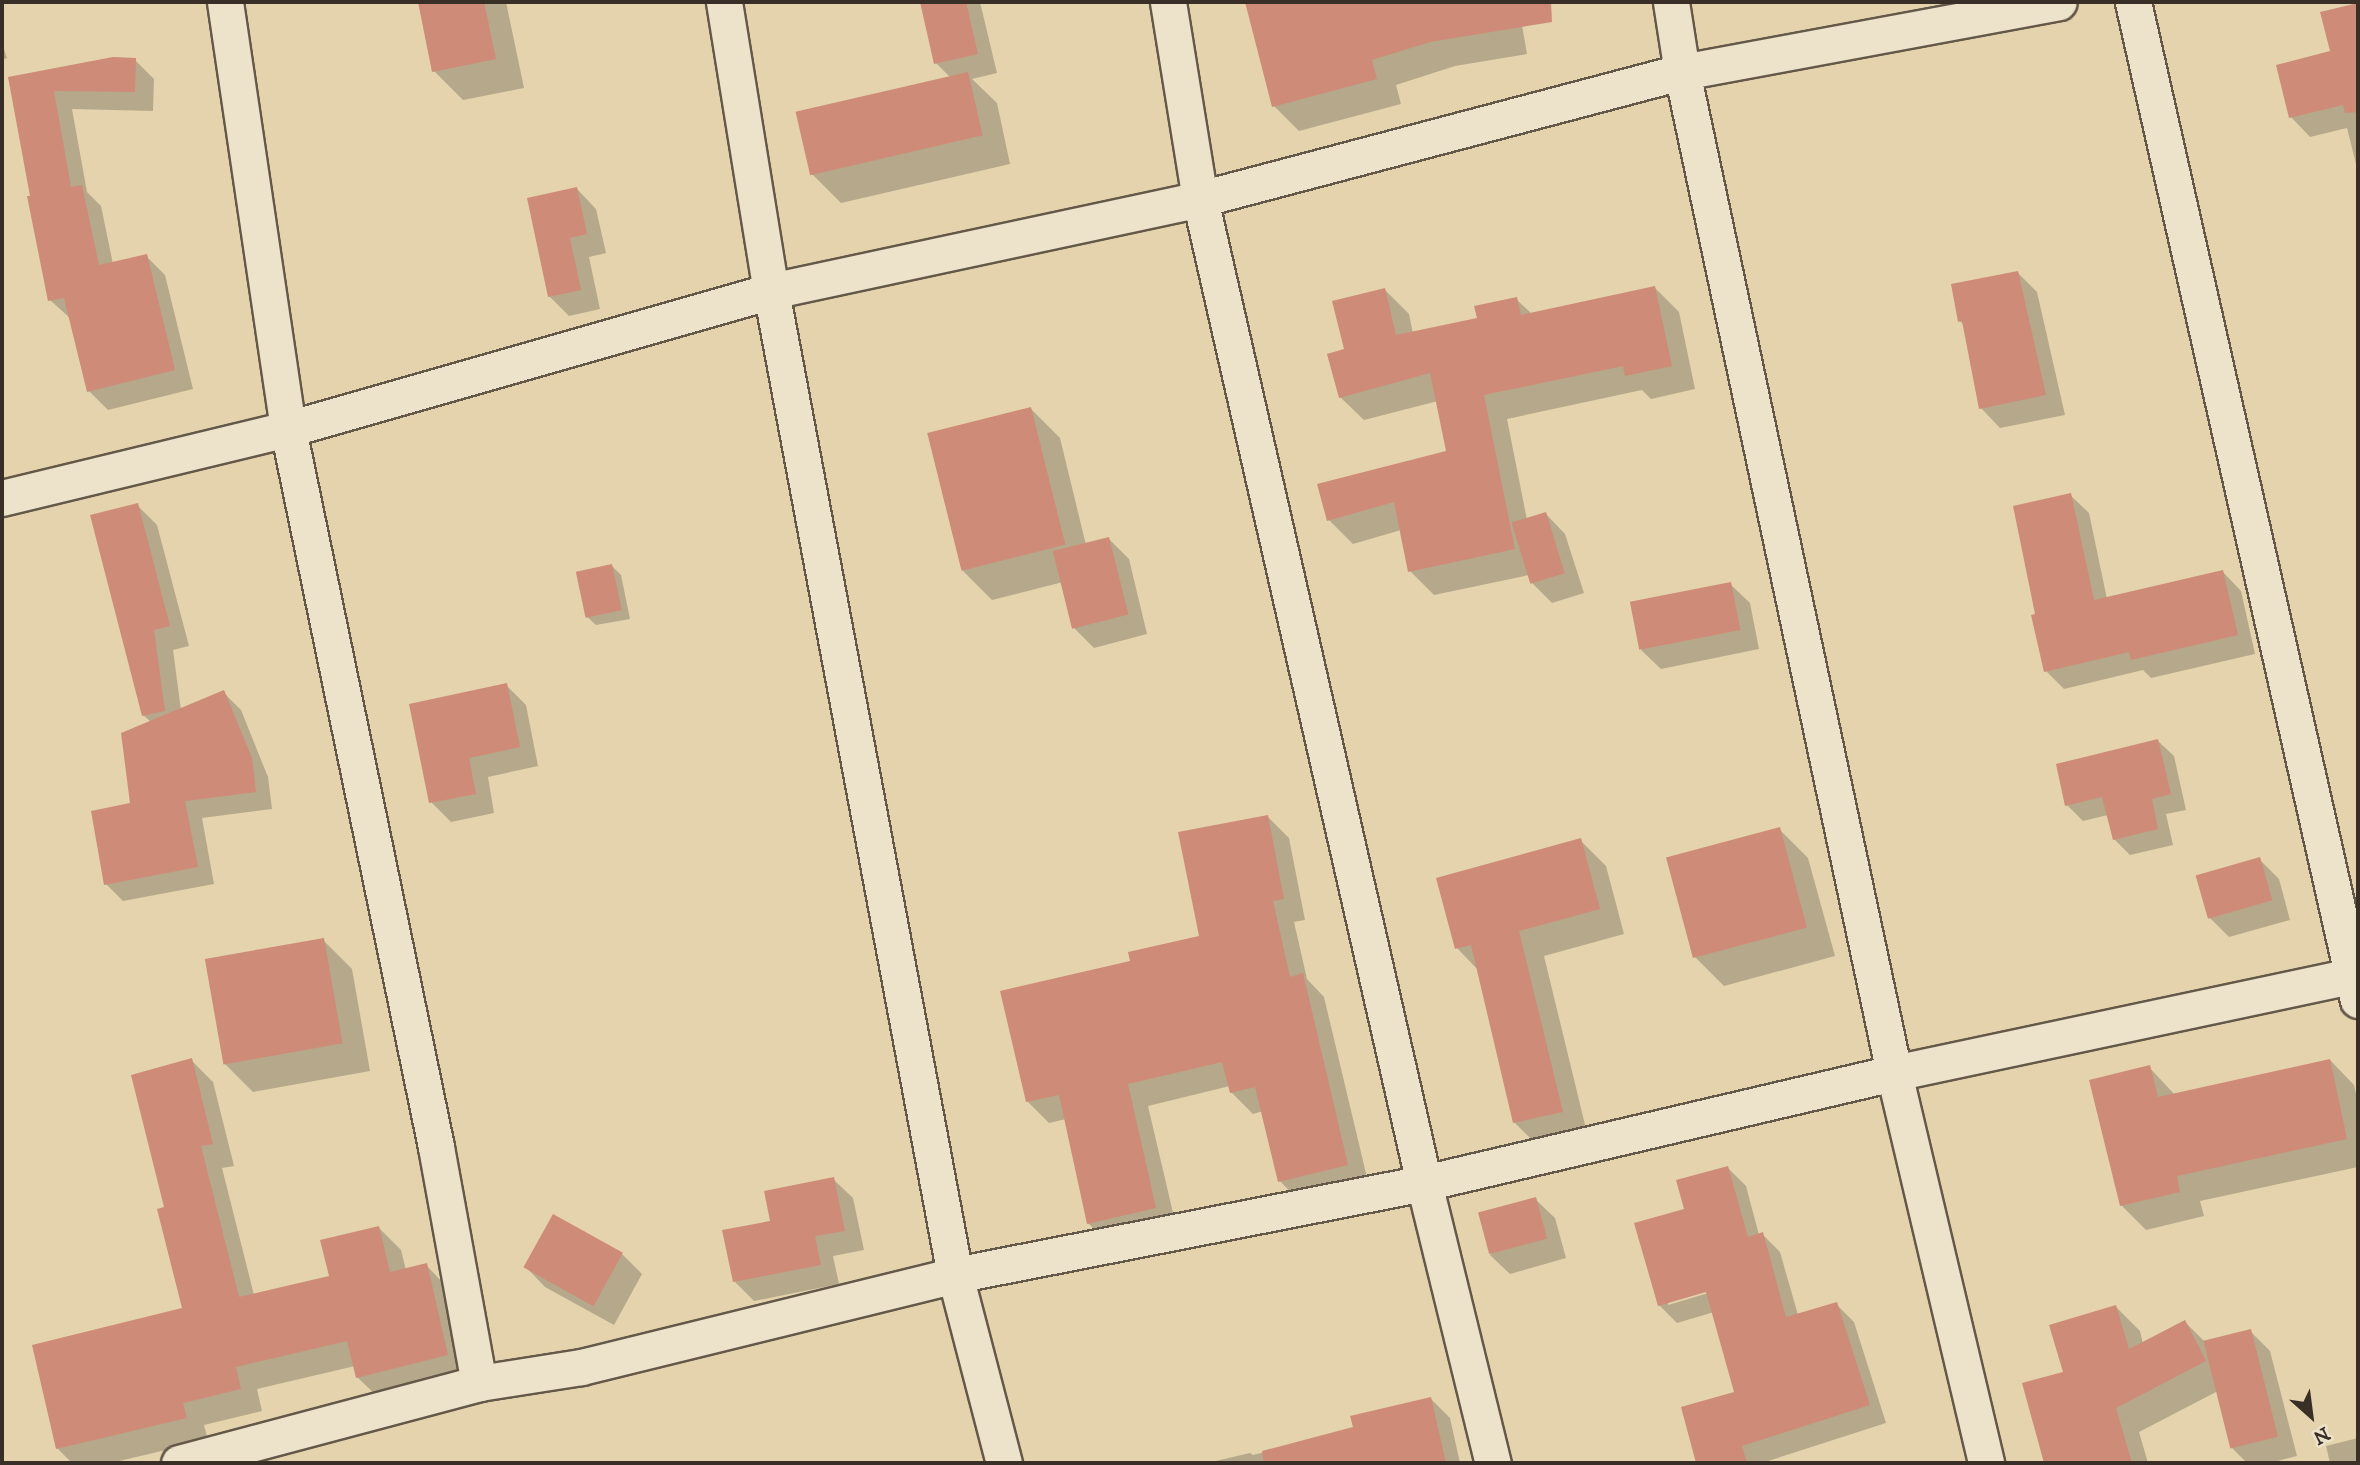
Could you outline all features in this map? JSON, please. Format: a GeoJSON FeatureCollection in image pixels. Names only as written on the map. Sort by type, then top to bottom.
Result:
{"type":"FeatureCollection","features":[{"type":"Feature","properties":{"kind":"street"},"geometry":{"type":"LineString","coordinates":[[225,2],[288,429],[436,1147],[479,1383]]}},
{"type":"Feature","properties":{"kind":"street"},"geometry":{"type":"LineString","coordinates":[[723,2],[771,291],[955,1275],[1004,1463]]}},
{"type":"Feature","properties":{"kind":"street"},"geometry":{"type":"LineString","coordinates":[[1168,2],[1200,199],[1424,1183],[1493,1463]]}},
{"type":"Feature","properties":{"kind":"street"},"geometry":{"type":"LineString","coordinates":[[1671,2],[1682,72],[1894,1073],[1986,1463]]}},
{"type":"Feature","properties":{"kind":"street"},"geometry":{"type":"LineString","coordinates":[[2,498],[288,429],[771,291],[1200,199],[1682,72],[2059,2]]}},
{"type":"Feature","properties":{"kind":"street"},"geometry":{"type":"LineString","coordinates":[[178,1463],[479,1383],[582,1367],[955,1275],[1424,1183],[1894,1073],[2356,983],[2133,2]]}},
{"type":"Feature","properties":{"kind":"building"},"geometry":{"type":"Polygon","coordinates":[[[418,2],[484,2],[496,59],[432,72],[418,2]]]}},
{"type":"Feature","properties":{"kind":"building"},"geometry":{"type":"Polygon","coordinates":[[[920,2],[966,2],[978,54],[934,64],[920,2]]]}},
{"type":"Feature","properties":{"kind":"building"},"geometry":{"type":"Polygon","coordinates":[[[1245,2],[1551,2],[1552,22],[1430,42],[1372,60],[1377,79],[1272,107],[1245,2]]]}},
{"type":"Feature","properties":{"kind":"building"},"geometry":{"type":"Polygon","coordinates":[[[2358,3],[2358,112],[2345,113],[2343,105],[2289,118],[2276,65],[2330,51],[2320,12],[2358,3]]]}},
{"type":"Feature","properties":{"kind":"building"},"geometry":{"type":"Polygon","coordinates":[[[113,57],[136,58],[135,92],[54,91],[71,187],[82,185],[99,265],[147,254],[175,370],[87,392],[64,298],[48,301],[27,196],[30,196],[8,77],[113,57]]]}},
{"type":"Feature","properties":{"kind":"building"},"geometry":{"type":"Polygon","coordinates":[[[968,72],[983,135],[810,175],[796,112],[968,72]]]}},
{"type":"Feature","properties":{"kind":"building"},"geometry":{"type":"Polygon","coordinates":[[[577,187],[587,234],[570,238],[581,290],[548,297],[527,198],[577,187]]]}},
{"type":"Feature","properties":{"kind":"building"},"geometry":{"type":"Polygon","coordinates":[[[2018,271],[2046,395],[1979,409],[1962,321],[1958,322],[1951,284],[2018,271]]]}},
{"type":"Feature","properties":{"kind":"building"},"geometry":{"type":"Polygon","coordinates":[[[1655,286],[1672,366],[1625,376],[1623,366],[1484,395],[1515,549],[1408,572],[1394,502],[1327,521],[1317,484],[1446,451],[1430,373],[1339,398],[1327,354],[1344,349],[1332,301],[1385,288],[1396,335],[1477,318],[1474,306],[1517,297],[1521,315],[1655,286]]]}},
{"type":"Feature","properties":{"kind":"building"},"geometry":{"type":"Polygon","coordinates":[[[1031,407],[1065,545],[962,571],[927,433],[1031,407]]]}},
{"type":"Feature","properties":{"kind":"building"},"geometry":{"type":"Polygon","coordinates":[[[2071,493],[2094,600],[2223,570],[2238,635],[2131,660],[2129,652],[2044,672],[2031,615],[2035,614],[2013,506],[2071,493]]]}},
{"type":"Feature","properties":{"kind":"building"},"geometry":{"type":"Polygon","coordinates":[[[138,503],[170,626],[154,630],[165,711],[142,716],[90,515],[138,503]]]}},
{"type":"Feature","properties":{"kind":"building"},"geometry":{"type":"Polygon","coordinates":[[[1546,512],[1565,573],[1530,584],[1512,523],[1546,512]]]}},
{"type":"Feature","properties":{"kind":"building"},"geometry":{"type":"Polygon","coordinates":[[[1109,537],[1128,615],[1072,629],[1053,551],[1109,537]]]}},
{"type":"Feature","properties":{"kind":"building"},"geometry":{"type":"Polygon","coordinates":[[[612,564],[622,610],[586,618],[576,572],[612,564]]]}},
{"type":"Feature","properties":{"kind":"building"},"geometry":{"type":"Polygon","coordinates":[[[1731,582],[1740,630],[1639,650],[1630,602],[1731,582]]]}},
{"type":"Feature","properties":{"kind":"building"},"geometry":{"type":"Polygon","coordinates":[[[507,683],[520,747],[469,758],[476,794],[429,803],[409,704],[507,683]]]}},
{"type":"Feature","properties":{"kind":"building"},"geometry":{"type":"Polygon","coordinates":[[[224,690],[252,758],[256,792],[185,801],[198,867],[104,885],[91,811],[130,803],[121,733],[224,690]]]}},
{"type":"Feature","properties":{"kind":"building"},"geometry":{"type":"Polygon","coordinates":[[[2158,739],[2171,794],[2152,799],[2158,829],[2113,840],[2102,797],[2065,806],[2056,764],[2158,739]]]}},
{"type":"Feature","properties":{"kind":"building"},"geometry":{"type":"Polygon","coordinates":[[[1268,815],[1284,899],[1273,901],[1290,977],[1303,973],[1348,1165],[1278,1182],[1255,1087],[1230,1093],[1222,1062],[1128,1084],[1156,1208],[1087,1224],[1059,1095],[1026,1102],[1000,991],[1130,961],[1128,952],[1199,936],[1178,832],[1268,815]]]}},
{"type":"Feature","properties":{"kind":"building"},"geometry":{"type":"Polygon","coordinates":[[[1780,827],[1807,927],[1693,958],[1666,858],[1780,827]]]}},
{"type":"Feature","properties":{"kind":"building"},"geometry":{"type":"Polygon","coordinates":[[[1581,838],[1600,909],[1519,931],[1563,1112],[1513,1123],[1471,945],[1455,949],[1436,878],[1581,838]]]}},
{"type":"Feature","properties":{"kind":"building"},"geometry":{"type":"Polygon","coordinates":[[[2260,857],[2272,900],[2208,919],[2196,875],[2260,857]]]}},
{"type":"Feature","properties":{"kind":"building"},"geometry":{"type":"Polygon","coordinates":[[[324,938],[343,1043],[223,1064],[205,959],[324,938]]]}},
{"type":"Feature","properties":{"kind":"building"},"geometry":{"type":"Polygon","coordinates":[[[192,1058],[213,1144],[201,1146],[239,1297],[329,1276],[320,1240],[379,1226],[390,1272],[427,1263],[448,1355],[356,1378],[347,1341],[236,1367],[241,1389],[183,1403],[187,1418],[56,1449],[32,1345],[182,1308],[157,1209],[164,1207],[131,1075],[192,1058]]]}},
{"type":"Feature","properties":{"kind":"building"},"geometry":{"type":"Polygon","coordinates":[[[2330,1059],[2347,1139],[2177,1176],[2180,1192],[2120,1206],[2089,1080],[2150,1065],[2158,1097],[2330,1059]]]}},
{"type":"Feature","properties":{"kind":"building"},"geometry":{"type":"Polygon","coordinates":[[[1728,1166],[1748,1237],[1763,1232],[1786,1317],[1837,1302],[1870,1405],[1742,1446],[1747,1463],[1696,1463],[1681,1407],[1734,1392],[1706,1292],[1658,1306],[1634,1223],[1684,1209],[1676,1180],[1728,1166]]]}},
{"type":"Feature","properties":{"kind":"building"},"geometry":{"type":"Polygon","coordinates":[[[834,1177],[845,1231],[815,1236],[821,1265],[733,1282],[722,1230],[770,1221],[764,1191],[834,1177]]]}},
{"type":"Feature","properties":{"kind":"building"},"geometry":{"type":"Polygon","coordinates":[[[1536,1197],[1547,1239],[1489,1254],[1478,1213],[1536,1197]]]}},
{"type":"Feature","properties":{"kind":"building"},"geometry":{"type":"Polygon","coordinates":[[[553,1214],[623,1253],[593,1306],[523,1267],[553,1214]]]}},
{"type":"Feature","properties":{"kind":"building"},"geometry":{"type":"Polygon","coordinates":[[[2116,1305],[2129,1349],[2185,1320],[2206,1361],[2116,1408],[2132,1463],[2044,1463],[2022,1383],[2063,1372],[2049,1325],[2116,1305]]]}},
{"type":"Feature","properties":{"kind":"building"},"geometry":{"type":"Polygon","coordinates":[[[2251,1329],[2278,1437],[2230,1449],[2203,1341],[2251,1329]]]}},
{"type":"Feature","properties":{"kind":"building"},"geometry":{"type":"Polygon","coordinates":[[[1431,1397],[1446,1463],[1264,1463],[1262,1451],[1353,1427],[1350,1416],[1431,1397]]]}}]}
